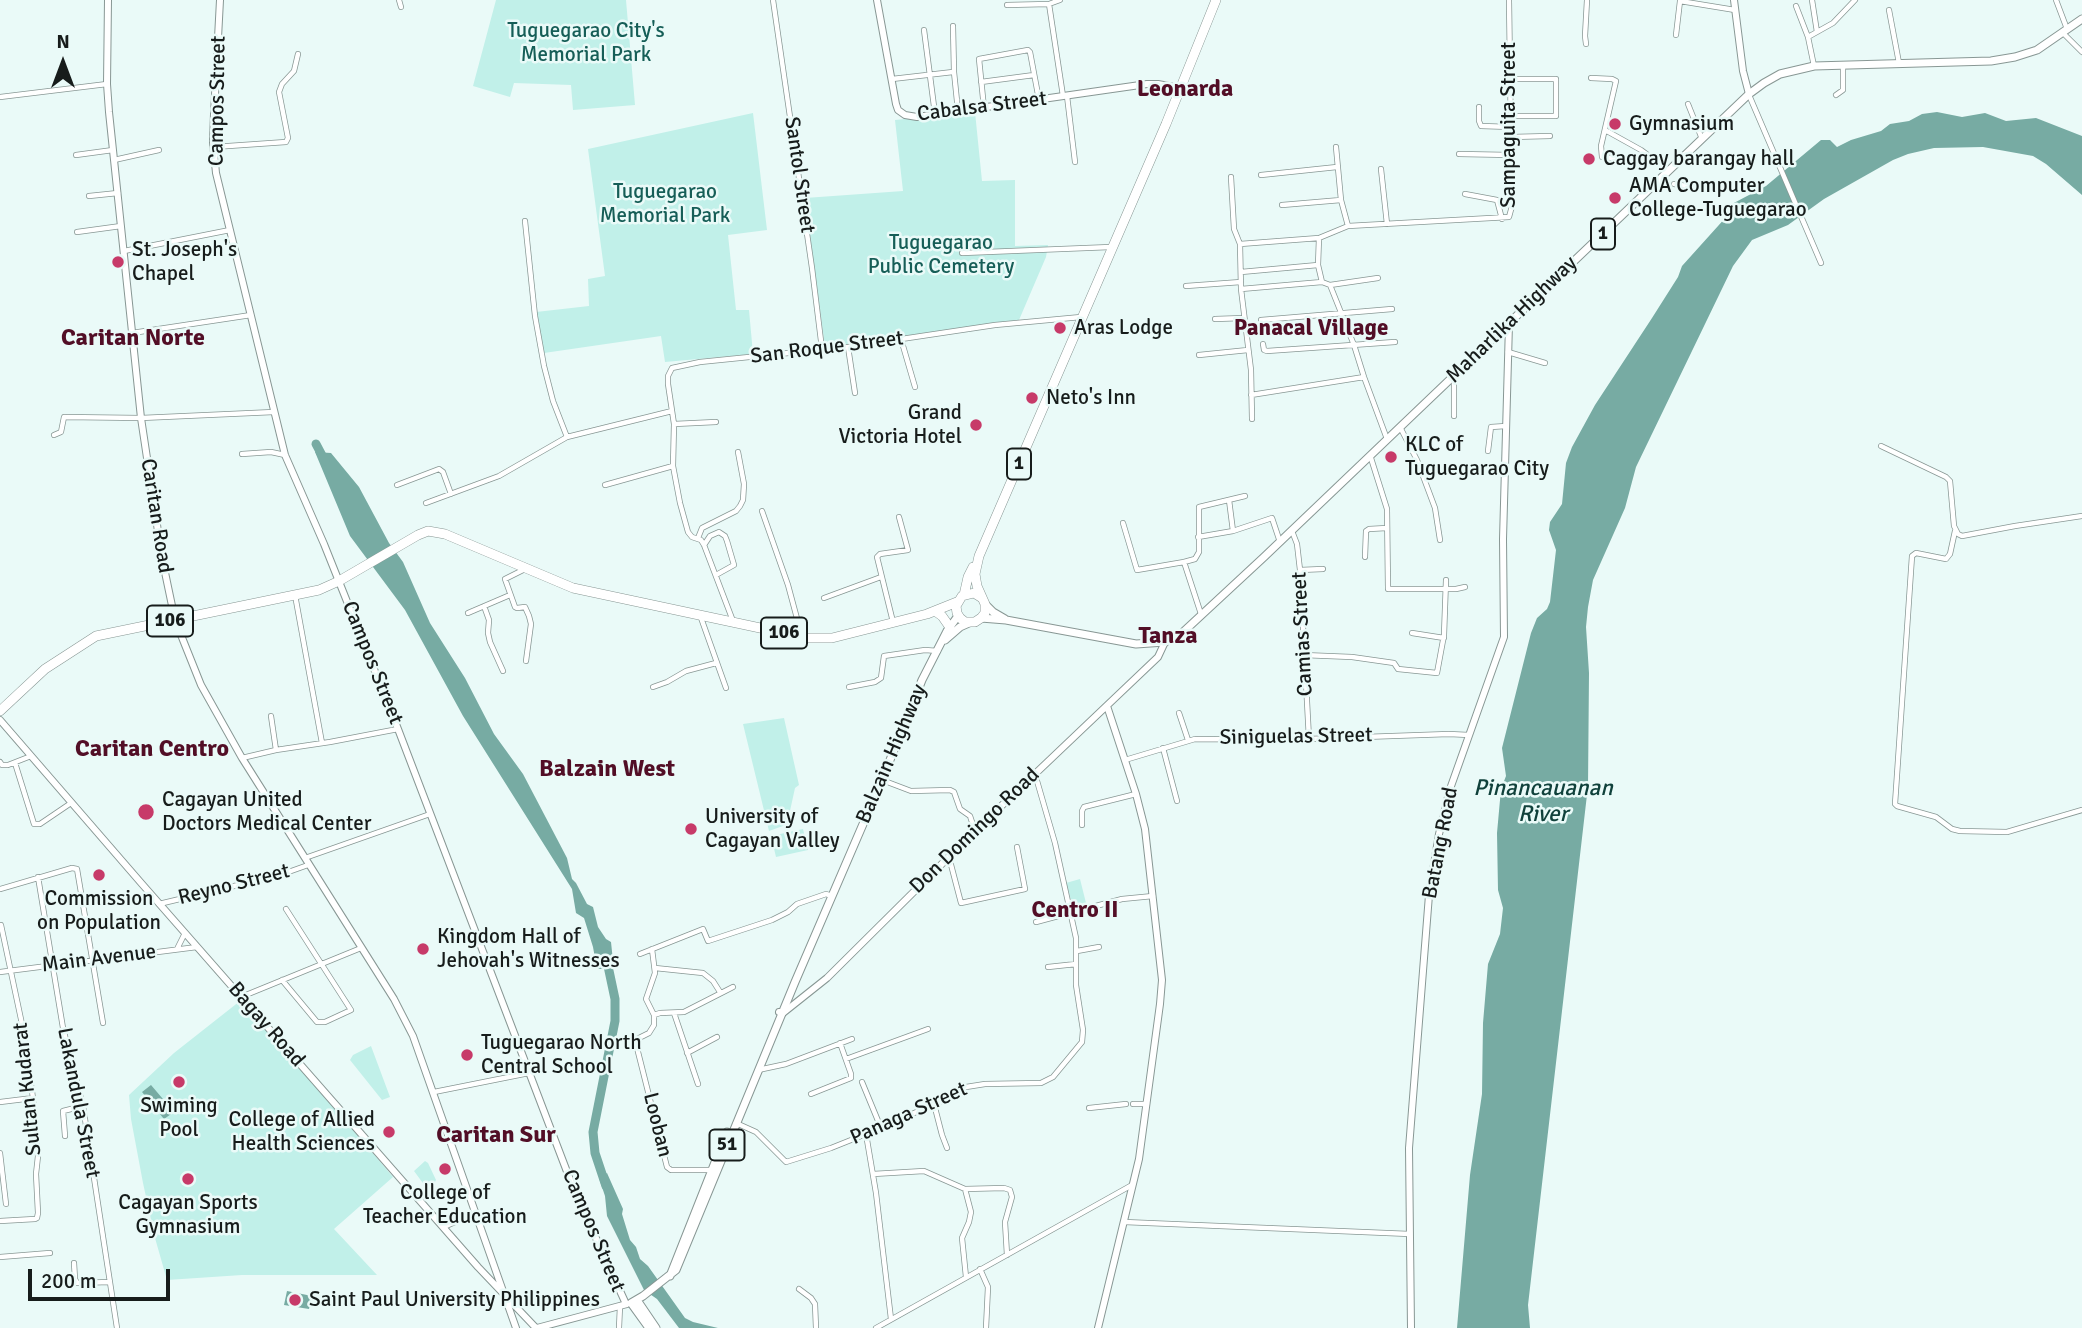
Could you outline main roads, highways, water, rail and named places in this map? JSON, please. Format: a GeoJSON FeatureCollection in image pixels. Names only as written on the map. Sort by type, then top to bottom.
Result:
{"type":"FeatureCollection","features":[{"type":"Feature","properties":{"kind":"highway","name":"1"},"geometry":{"type":"LineString","coordinates":[[957,614],[968,577],[1216,0]]}},
{"type":"Feature","properties":{"kind":"highway","name":"106"},"geometry":{"type":"LineString","coordinates":[[0,711],[45,669],[88,640],[107,632],[319,590],[428,531],[445,534],[557,583],[580,590],[802,637],[832,638],[935,611],[961,598]]}},
{"type":"Feature","properties":{"kind":"highway","name":"1"},"geometry":{"type":"LineString","coordinates":[[979,556],[975,574],[976,586],[984,601],[985,613],[981,618]]}},
{"type":"Feature","properties":{"kind":"highway"},"geometry":{"type":"LineString","coordinates":[[961,598],[974,593],[984,601]]}},
{"type":"Feature","properties":{"kind":"highway","name":"106"},"geometry":{"type":"LineString","coordinates":[[935,611],[957,614]]}},
{"type":"Feature","properties":{"kind":"highway"},"geometry":{"type":"LineString","coordinates":[[935,611],[942,615],[949,626]]}},
{"type":"Feature","properties":{"kind":"highway"},"geometry":{"type":"LineString","coordinates":[[957,614],[969,623],[981,618]]}},
{"type":"Feature","properties":{"kind":"main road","name":"Caritan Road"},"geometry":{"type":"LineString","coordinates":[[108,0],[107,84],[141,418],[174,620],[201,685],[242,758],[394,999],[413,1037],[516,1328]]}},
{"type":"Feature","properties":{"kind":"main road","name":"Campos Street"},"geometry":{"type":"LineString","coordinates":[[220,0],[214,147],[216,173],[285,455],[398,729],[574,1190],[631,1302]]}},
{"type":"Feature","properties":{"kind":"main road","name":"Cabalsa Street"},"geometry":{"type":"LineString","coordinates":[[877,0],[896,104],[901,113],[910,117],[1147,84],[1179,88]]}},
{"type":"Feature","properties":{"kind":"main road"},"geometry":{"type":"LineString","coordinates":[[1734,0],[1743,71],[1749,94]]}},
{"type":"Feature","properties":{"kind":"main road","name":"Maharlika Highway"},"geometry":{"type":"LineString","coordinates":[[1165,642],[1181,634],[1202,616],[1508,324],[1664,180],[1669,171],[1749,94],[1764,83],[1780,74],[1814,65],[1991,61],[2015,57],[2037,50],[2082,19]]}},
{"type":"Feature","properties":{"kind":"main road","name":"Batang Road"},"geometry":{"type":"LineString","coordinates":[[1411,1328],[1410,1130],[1429,895],[1444,814],[1457,767],[1504,636],[1503,539],[1508,324]]}},
{"type":"Feature","properties":{"kind":"main road"},"geometry":{"type":"LineString","coordinates":[[984,601],[993,612],[1006,620]]}},
{"type":"Feature","properties":{"kind":"main road","name":"51"},"geometry":{"type":"LineString","coordinates":[[940,647],[957,614]]}},
{"type":"Feature","properties":{"kind":"main road"},"geometry":{"type":"LineString","coordinates":[[981,618],[1006,620],[1136,644],[1165,642]]}},
{"type":"Feature","properties":{"kind":"main road","name":"51"},"geometry":{"type":"LineString","coordinates":[[940,647],[950,635],[969,623]]}},
{"type":"Feature","properties":{"kind":"main road","name":"Don Domingo Road"},"geometry":{"type":"LineString","coordinates":[[781,1012],[827,978],[975,831],[1158,657],[1165,642]]}},
{"type":"Feature","properties":{"kind":"main road","name":"Balzain Highway"},"geometry":{"type":"LineString","coordinates":[[668,1277],[711,1170],[795,982],[924,677],[940,647]]}},
{"type":"Feature","properties":{"kind":"main road"},"geometry":{"type":"LineString","coordinates":[[1098,1328],[1133,1184],[1147,1104],[1162,980],[1145,829],[1107,706]]}},
{"type":"Feature","properties":{"kind":"main road","name":"Bagay Road"},"geometry":{"type":"LineString","coordinates":[[0,720],[444,1227],[537,1328]]}},
{"type":"Feature","properties":{"kind":"main road","name":"Balzain Highway"},"geometry":{"type":"LineString","coordinates":[[631,1302],[676,1270],[781,1012]]}},
{"type":"Feature","properties":{"kind":"main road"},"geometry":{"type":"LineString","coordinates":[[537,1328],[631,1302]]}},
{"type":"Feature","properties":{"kind":"main road"},"geometry":{"type":"LineString","coordinates":[[631,1302],[649,1328]]}},
{"type":"Feature","properties":{"kind":"main road"},"geometry":{"type":"LineString","coordinates":[[631,1302],[656,1328]]}},
{"type":"Feature","properties":{"kind":"water","name":"Pinancauanan River"},"geometry":{"type":"Polygon","coordinates":[[[1937,112],[1962,117],[1985,113],[2006,121],[2036,118],[2082,136],[2082,195],[2033,156],[1983,147],[1934,148],[1893,160],[1824,199],[1788,225],[1752,240],[1733,266],[1636,467],[1625,508],[1593,580],[1586,627],[1589,673],[1588,786],[1528,1305],[1530,1328],[1457,1328],[1470,1175],[1482,1094],[1483,1023],[1488,964],[1500,934],[1503,908],[1498,890],[1497,833],[1501,789],[1506,776],[1502,748],[1531,633],[1537,618],[1550,602],[1556,550],[1549,530],[1550,522],[1562,504],[1566,463],[1572,447],[1595,405],[1678,277],[1682,266],[1727,216],[1732,204],[1766,186],[1821,140],[1830,140],[1837,147],[1881,131],[1890,124],[1937,112]]]}},
{"type":"Feature","properties":{"kind":"water"},"geometry":{"type":"Polygon","coordinates":[[[315,452],[331,453],[359,487],[389,543],[403,562],[430,623],[465,678],[494,734],[523,774],[567,858],[572,879],[587,904],[593,907],[598,927],[611,942],[613,961],[604,969],[597,969],[584,918],[576,913],[572,889],[463,716],[405,610],[350,536],[315,452]]]}},
{"type":"Feature","properties":{"kind":"water"},"geometry":{"type":"Polygon","coordinates":[[[151,1085],[174,1112],[164,1119],[142,1092],[151,1085]]]}},
{"type":"Feature","properties":{"kind":"water"},"geometry":{"type":"Polygon","coordinates":[[[607,1173],[623,1209],[630,1240],[640,1259],[648,1266],[685,1318],[718,1328],[679,1328],[657,1299],[644,1290],[607,1216],[605,1196],[599,1178],[607,1173]]]}},
{"type":"Feature","properties":{"kind":"water"},"geometry":{"type":"Polygon","coordinates":[[[287,1291],[312,1296],[309,1309],[284,1305],[287,1291]]]}},
{"type":"Feature","properties":{"kind":"waterway"},"geometry":{"type":"LineString","coordinates":[[316,444],[325,461]]}},
{"type":"Feature","properties":{"kind":"waterway"},"geometry":{"type":"LineString","coordinates":[[604,957],[615,999],[615,1021],[593,1132],[595,1153],[606,1186]]}},
{"type":"Feature","properties":{"kind":"place","name":"Gymnasium"},"geometry":{"type":"Point","coordinates":[1615,124]}},
{"type":"Feature","properties":{"kind":"place","name":"Caggay barangay hall"},"geometry":{"type":"Point","coordinates":[1589,159]}},
{"type":"Feature","properties":{"kind":"place","name":"AMA Computer College-Tuguegarao"},"geometry":{"type":"Point","coordinates":[1615,198]}},
{"type":"Feature","properties":{"kind":"place","name":"St. Joseph's Chapel"},"geometry":{"type":"Point","coordinates":[118,262]}},
{"type":"Feature","properties":{"kind":"place","name":"Aras Lodge"},"geometry":{"type":"Point","coordinates":[1060,328]}},
{"type":"Feature","properties":{"kind":"place","name":"Neto's Inn"},"geometry":{"type":"Point","coordinates":[1032,398]}},
{"type":"Feature","properties":{"kind":"place","name":"Grand Victoria Hotel"},"geometry":{"type":"Point","coordinates":[976,425]}},
{"type":"Feature","properties":{"kind":"place","name":"KLC of Tuguegarao City"},"geometry":{"type":"Point","coordinates":[1391,457]}},
{"type":"Feature","properties":{"kind":"place","name":"Cagayan United Doctors Medical Center"},"geometry":{"type":"Point","coordinates":[146,812]}},
{"type":"Feature","properties":{"kind":"place","name":"University of Cagayan Valley"},"geometry":{"type":"Point","coordinates":[691,829]}},
{"type":"Feature","properties":{"kind":"place","name":"Commission on Population"},"geometry":{"type":"Point","coordinates":[99,875]}},
{"type":"Feature","properties":{"kind":"place","name":"Kingdom Hall of Jehovah's Witnesses"},"geometry":{"type":"Point","coordinates":[423,949]}},
{"type":"Feature","properties":{"kind":"place","name":"Tuguegarao North Central School"},"geometry":{"type":"Point","coordinates":[467,1055]}},
{"type":"Feature","properties":{"kind":"place","name":"Swiming Pool"},"geometry":{"type":"Point","coordinates":[179,1082]}},
{"type":"Feature","properties":{"kind":"place","name":"College of Allied Health Sciences"},"geometry":{"type":"Point","coordinates":[389,1132]}},
{"type":"Feature","properties":{"kind":"place","name":"College of Teacher Education"},"geometry":{"type":"Point","coordinates":[445,1169]}},
{"type":"Feature","properties":{"kind":"place","name":"Cagayan Sports Gymnasium"},"geometry":{"type":"Point","coordinates":[188,1179]}},
{"type":"Feature","properties":{"kind":"place","name":"Saint Paul University Philippines"},"geometry":{"type":"Point","coordinates":[295,1300]}},
{"type":"Feature","properties":{"kind":"district","name":"Leonarda"},"geometry":{"type":"Point","coordinates":[1185,90]}},
{"type":"Feature","properties":{"kind":"district","name":"Panacal Village"},"geometry":{"type":"Point","coordinates":[1311,329]}},
{"type":"Feature","properties":{"kind":"district","name":"Caritan Norte"},"geometry":{"type":"Point","coordinates":[133,339]}},
{"type":"Feature","properties":{"kind":"district","name":"Tanza"},"geometry":{"type":"Point","coordinates":[1168,637]}},
{"type":"Feature","properties":{"kind":"district","name":"Caritan Centro"},"geometry":{"type":"Point","coordinates":[152,750]}},
{"type":"Feature","properties":{"kind":"district","name":"Balzain West"},"geometry":{"type":"Point","coordinates":[607,770]}},
{"type":"Feature","properties":{"kind":"district","name":"Centro II"},"geometry":{"type":"Point","coordinates":[1075,911]}},
{"type":"Feature","properties":{"kind":"district","name":"Caritan Sur"},"geometry":{"type":"Point","coordinates":[496,1136]}},
{"type":"Feature","properties":{"kind":"park label","name":"Tuguegarao City's Memorial Park"},"geometry":{"type":"Point","coordinates":[586,43]}},
{"type":"Feature","properties":{"kind":"park label","name":"Tuguegarao Memorial Park"},"geometry":{"type":"Point","coordinates":[665,204]}},
{"type":"Feature","properties":{"kind":"park label","name":"Tuguegarao Public Cemetery"},"geometry":{"type":"Point","coordinates":[941,255]}}]}
